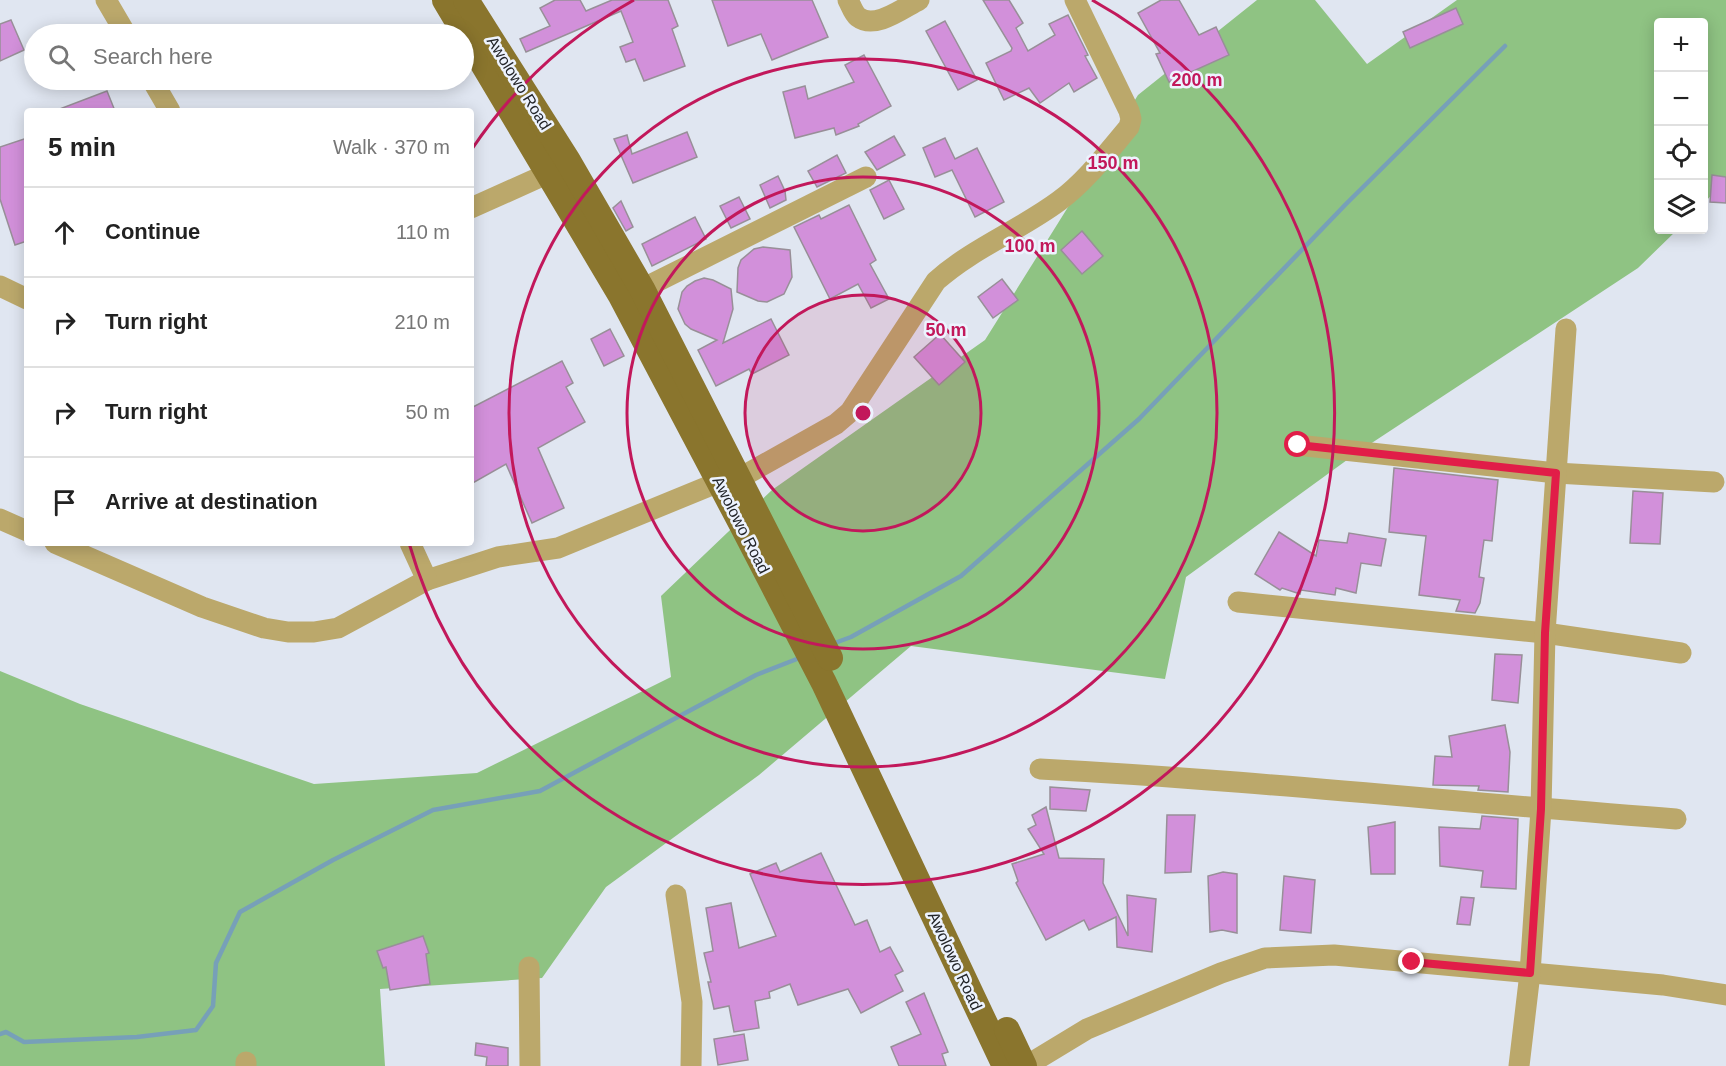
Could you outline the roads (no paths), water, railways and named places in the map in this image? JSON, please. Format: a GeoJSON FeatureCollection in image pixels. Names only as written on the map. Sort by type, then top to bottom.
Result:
{"type":"FeatureCollection","features":[{"type":"Feature","properties":{"kind":"main road","name":"Awolowo Road"},"geometry":{"type":"LineString","coordinates":[[445,0],[459,24]]}},
{"type":"Feature","properties":{"kind":"main road","name":"Awolowo Road"},"geometry":{"type":"LineString","coordinates":[[466,0],[568,161],[642,289],[729,480],[1025,1066]]}},
{"type":"Feature","properties":{"kind":"main road","name":"Awolowo Road"},"geometry":{"type":"LineString","coordinates":[[474,48],[729,480]]}},
{"type":"Feature","properties":{"kind":"main road","name":"Awolowo Road"},"geometry":{"type":"LineString","coordinates":[[831,678],[1005,1066]]}},
{"type":"Feature","properties":{"kind":"street"},"geometry":{"type":"LineString","coordinates":[[106,0],[120,24]]}},
{"type":"Feature","properties":{"kind":"street"},"geometry":{"type":"LineString","coordinates":[[848,0],[856,15],[866,21],[877,21],[919,0]]}},
{"type":"Feature","properties":{"kind":"street"},"geometry":{"type":"LineString","coordinates":[[62,546],[201,607],[264,628],[288,632],[314,632],[338,628],[427,580],[498,557],[558,548],[729,480],[836,424],[850,412],[936,281],[954,265],[1057,203],[1075,189],[1129,128],[1131,119],[1129,111],[1076,0]]}},
{"type":"Feature","properties":{"kind":"street"},"geometry":{"type":"LineString","coordinates":[[158,90],[168,108]]}},
{"type":"Feature","properties":{"kind":"street"},"geometry":{"type":"LineString","coordinates":[[474,207],[549,173]]}},
{"type":"Feature","properties":{"kind":"street"},"geometry":{"type":"LineString","coordinates":[[642,289],[866,177]]}},
{"type":"Feature","properties":{"kind":"street"},"geometry":{"type":"LineString","coordinates":[[1518,1066],[1530,973],[1541,809],[1545,633],[1566,329]]}},
{"type":"Feature","properties":{"kind":"street"},"geometry":{"type":"LineString","coordinates":[[1298,445],[1556,473],[1714,482]]}},
{"type":"Feature","properties":{"kind":"street"},"geometry":{"type":"LineString","coordinates":[[0,519],[24,530]]}},
{"type":"Feature","properties":{"kind":"street"},"geometry":{"type":"LineString","coordinates":[[411,546],[427,580]]}},
{"type":"Feature","properties":{"kind":"street"},"geometry":{"type":"LineString","coordinates":[[1238,602],[1545,633],[1681,652]]}},
{"type":"Feature","properties":{"kind":"street"},"geometry":{"type":"LineString","coordinates":[[1040,769],[1179,777],[1676,819]]}},
{"type":"Feature","properties":{"kind":"street"},"geometry":{"type":"LineString","coordinates":[[675,895],[692,1002],[691,1066]]}},
{"type":"Feature","properties":{"kind":"street"},"geometry":{"type":"LineString","coordinates":[[1025,1066],[1087,1029],[1221,973],[1265,958],[1334,955],[1663,985],[1726,995]]}},
{"type":"Feature","properties":{"kind":"street"},"geometry":{"type":"LineString","coordinates":[[529,967],[530,1066]]}},
{"type":"Feature","properties":{"kind":"waterway"},"geometry":{"type":"LineString","coordinates":[[832,644],[851,637],[961,576],[1139,419],[1346,204],[1505,46]]}},
{"type":"Feature","properties":{"kind":"waterway"},"geometry":{"type":"LineString","coordinates":[[0,1034],[6,1032],[24,1042],[137,1037],[196,1030],[213,1006],[216,963],[240,912],[333,860],[433,810],[540,791],[756,675],[802,657]]}}]}
